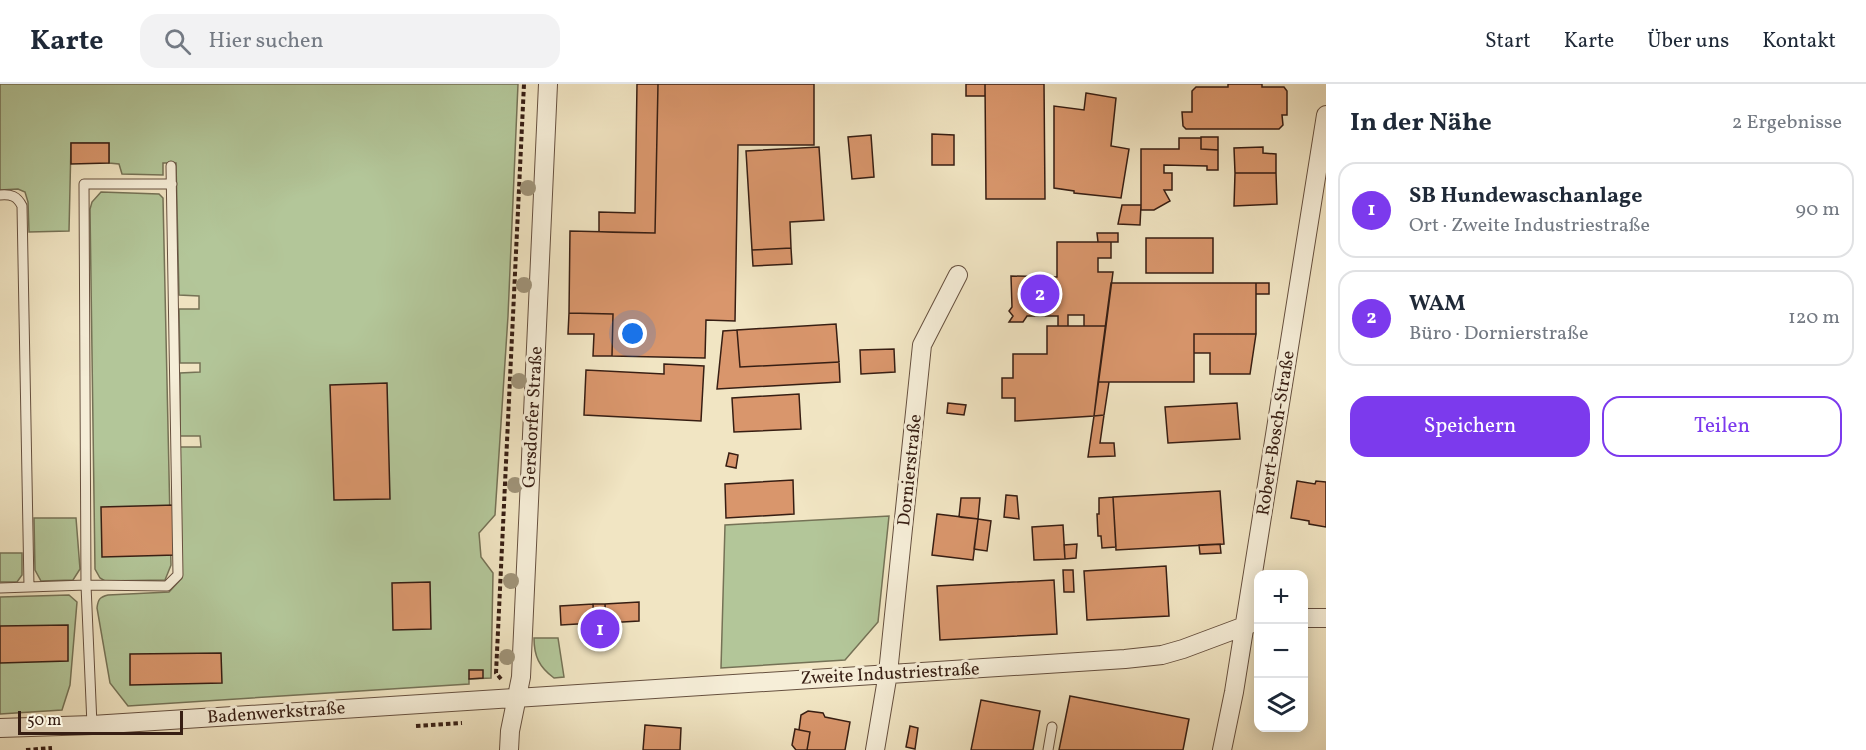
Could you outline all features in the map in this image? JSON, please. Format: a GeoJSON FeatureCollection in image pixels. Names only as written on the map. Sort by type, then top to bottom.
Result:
{"type":"FeatureCollection","features":[{"type":"Feature","properties":{"kind":"street","name":"Gersdorfer Straße"},"geometry":{"type":"LineString","coordinates":[[509,750],[520,677],[548,84]]}},
{"type":"Feature","properties":{"kind":"street","name":"Robert-Bosch-Straße"},"geometry":{"type":"LineString","coordinates":[[1222,750],[1251,623],[1326,115]]}},
{"type":"Feature","properties":{"kind":"street","name":"Dornierstraße"},"geometry":{"type":"LineString","coordinates":[[876,750],[888,673],[922,345],[958,275]]}},
{"type":"Feature","properties":{"kind":"street"},"geometry":{"type":"LineString","coordinates":[[1308,618],[1326,618]]}},
{"type":"Feature","properties":{"kind":"street","name":"Zweite Industriestraße"},"geometry":{"type":"LineString","coordinates":[[516,696],[1145,657],[1183,649],[1251,623]]}},
{"type":"Feature","properties":{"kind":"street","name":"Badenwerkstraße"},"geometry":{"type":"LineString","coordinates":[[0,728],[92,725],[516,696]]}},
{"type":"Feature","properties":{"kind":"lane"},"geometry":{"type":"LineString","coordinates":[[0,588],[167,585],[176,579],[179,571],[171,166]]}},
{"type":"Feature","properties":{"kind":"lane"},"geometry":{"type":"LineString","coordinates":[[92,725],[86,585],[84,184],[172,184]]}},
{"type":"Feature","properties":{"kind":"lane"},"geometry":{"type":"LineString","coordinates":[[0,195],[15,196],[22,206],[29,587]]}},
{"type":"Feature","properties":{"kind":"lane"},"geometry":{"type":"LineString","coordinates":[[1048,750],[1052,728]]}},
{"type":"Feature","properties":{"kind":"path"},"geometry":{"type":"LineString","coordinates":[[516,696],[496,673],[524,84]]}},
{"type":"Feature","properties":{"kind":"green space"},"geometry":{"type":"Polygon","coordinates":[[[0,84],[518,84],[508,316],[495,515],[479,533],[481,557],[493,573],[491,678],[469,679],[469,684],[128,706],[110,683],[97,608],[98,602],[108,595],[169,592],[182,578],[180,447],[201,447],[200,436],[180,436],[180,373],[200,372],[200,363],[180,363],[179,309],[199,309],[199,296],[179,295],[176,163],[163,163],[163,175],[122,174],[119,164],[109,163],[109,143],[71,143],[69,231],[29,232],[28,202],[25,192],[18,189],[0,190],[0,84]]]}},
{"type":"Feature","properties":{"kind":"green space"},"geometry":{"type":"Polygon","coordinates":[[[101,192],[159,194],[163,198],[171,565],[165,580],[105,581],[100,578],[95,569],[90,209],[92,202],[101,192]]]}},
{"type":"Feature","properties":{"kind":"green space"},"geometry":{"type":"Polygon","coordinates":[[[889,516],[878,622],[845,660],[721,668],[725,525],[889,516]]]}},
{"type":"Feature","properties":{"kind":"green space"},"geometry":{"type":"Polygon","coordinates":[[[34,518],[76,518],[80,569],[73,580],[41,581],[35,570],[34,518]]]}},
{"type":"Feature","properties":{"kind":"green space"},"geometry":{"type":"Polygon","coordinates":[[[0,553],[22,553],[22,575],[17,582],[0,582],[0,553]]]}},
{"type":"Feature","properties":{"kind":"green space"},"geometry":{"type":"Polygon","coordinates":[[[69,595],[77,602],[70,685],[62,710],[0,714],[0,597],[69,595]]]}},
{"type":"Feature","properties":{"kind":"green space"},"geometry":{"type":"Polygon","coordinates":[[[534,638],[558,638],[564,677],[554,678],[541,665],[536,656],[534,638]]]}},
{"type":"Feature","properties":{"kind":"building"},"geometry":{"type":"Polygon","coordinates":[[[637,84],[658,84],[655,233],[599,232],[599,212],[635,213],[637,84]]]}},
{"type":"Feature","properties":{"kind":"building"},"geometry":{"type":"Polygon","coordinates":[[[658,84],[814,84],[814,145],[738,145],[735,321],[706,320],[705,358],[612,356],[613,314],[569,313],[570,231],[655,233],[658,84]]]}},
{"type":"Feature","properties":{"kind":"building"},"geometry":{"type":"Polygon","coordinates":[[[966,84],[985,84],[985,96],[966,96],[966,84]]]}},
{"type":"Feature","properties":{"kind":"building"},"geometry":{"type":"Polygon","coordinates":[[[985,84],[1044,84],[1045,199],[986,199],[985,84]]]}},
{"type":"Feature","properties":{"kind":"building"},"geometry":{"type":"Polygon","coordinates":[[[1228,84],[1262,84],[1262,87],[1284,87],[1287,91],[1287,115],[1282,115],[1283,125],[1279,129],[1186,129],[1183,126],[1182,112],[1192,112],[1192,91],[1196,87],[1228,87],[1228,84]]]}},
{"type":"Feature","properties":{"kind":"building"},"geometry":{"type":"Polygon","coordinates":[[[1086,93],[1116,98],[1111,146],[1129,149],[1121,198],[1074,193],[1074,191],[1054,188],[1054,106],[1084,110],[1086,93]]]}},
{"type":"Feature","properties":{"kind":"building"},"geometry":{"type":"Polygon","coordinates":[[[932,134],[954,135],[954,165],[932,165],[932,134]]]}},
{"type":"Feature","properties":{"kind":"building"},"geometry":{"type":"Polygon","coordinates":[[[871,135],[874,177],[852,179],[848,137],[871,135]]]}},
{"type":"Feature","properties":{"kind":"building"},"geometry":{"type":"Polygon","coordinates":[[[1201,137],[1218,137],[1218,150],[1201,149],[1201,137]]]}},
{"type":"Feature","properties":{"kind":"building"},"geometry":{"type":"Polygon","coordinates":[[[1179,138],[1201,138],[1201,149],[1218,150],[1218,170],[1207,170],[1207,166],[1164,165],[1164,173],[1172,173],[1172,190],[1164,190],[1170,201],[1154,210],[1141,210],[1141,149],[1179,149],[1179,138]]]}},
{"type":"Feature","properties":{"kind":"building"},"geometry":{"type":"Polygon","coordinates":[[[71,143],[109,143],[109,163],[71,164],[71,143]]]}},
{"type":"Feature","properties":{"kind":"building"},"geometry":{"type":"Polygon","coordinates":[[[819,147],[824,220],[790,222],[791,248],[752,250],[746,151],[819,147]]]}},
{"type":"Feature","properties":{"kind":"building"},"geometry":{"type":"Polygon","coordinates":[[[1263,147],[1263,153],[1276,154],[1276,173],[1235,173],[1234,148],[1263,147]]]}},
{"type":"Feature","properties":{"kind":"building"},"geometry":{"type":"Polygon","coordinates":[[[1235,173],[1276,173],[1277,204],[1234,206],[1235,173]]]}},
{"type":"Feature","properties":{"kind":"building"},"geometry":{"type":"Polygon","coordinates":[[[1122,205],[1141,205],[1140,225],[1118,224],[1122,205]]]}},
{"type":"Feature","properties":{"kind":"building"},"geometry":{"type":"Polygon","coordinates":[[[1097,233],[1118,233],[1118,242],[1098,242],[1097,233]]]}},
{"type":"Feature","properties":{"kind":"building"},"geometry":{"type":"Polygon","coordinates":[[[1146,238],[1213,238],[1213,273],[1146,273],[1146,238]]]}},
{"type":"Feature","properties":{"kind":"building"},"geometry":{"type":"Polygon","coordinates":[[[1057,242],[1111,242],[1111,258],[1098,258],[1098,272],[1113,272],[1106,326],[1084,326],[1084,315],[1068,315],[1068,326],[1058,326],[1058,316],[1027,316],[1023,322],[1009,322],[1013,316],[1009,311],[1012,307],[1011,276],[1057,277],[1057,242]]]}},
{"type":"Feature","properties":{"kind":"building"},"geometry":{"type":"Polygon","coordinates":[[[791,248],[792,264],[753,266],[752,250],[791,248]]]}},
{"type":"Feature","properties":{"kind":"building"},"geometry":{"type":"Polygon","coordinates":[[[1111,283],[1256,283],[1256,334],[1194,334],[1194,382],[1098,382],[1111,283]]]}},
{"type":"Feature","properties":{"kind":"building"},"geometry":{"type":"Polygon","coordinates":[[[1256,283],[1269,283],[1269,294],[1256,294],[1256,283]]]}},
{"type":"Feature","properties":{"kind":"building"},"geometry":{"type":"Polygon","coordinates":[[[569,313],[613,314],[612,356],[593,356],[594,334],[568,334],[569,313]]]}},
{"type":"Feature","properties":{"kind":"building"},"geometry":{"type":"Polygon","coordinates":[[[836,324],[839,362],[740,367],[737,330],[836,324]]]}},
{"type":"Feature","properties":{"kind":"building"},"geometry":{"type":"Polygon","coordinates":[[[1047,326],[1106,326],[1094,416],[1015,421],[1015,398],[1002,398],[1002,378],[1013,378],[1013,354],[1047,354],[1047,326]]]}},
{"type":"Feature","properties":{"kind":"building"},"geometry":{"type":"Polygon","coordinates":[[[737,330],[740,367],[839,362],[840,382],[717,389],[723,331],[737,330]]]}},
{"type":"Feature","properties":{"kind":"building"},"geometry":{"type":"Polygon","coordinates":[[[1194,334],[1256,334],[1250,374],[1210,374],[1210,353],[1194,353],[1194,334]]]}},
{"type":"Feature","properties":{"kind":"building"},"geometry":{"type":"Polygon","coordinates":[[[894,349],[895,372],[861,374],[860,350],[894,349]]]}},
{"type":"Feature","properties":{"kind":"building"},"geometry":{"type":"Polygon","coordinates":[[[664,364],[704,366],[701,421],[584,415],[586,370],[664,374],[664,364]]]}},
{"type":"Feature","properties":{"kind":"building"},"geometry":{"type":"Polygon","coordinates":[[[1098,382],[1109,382],[1104,415],[1094,416],[1098,382]]]}},
{"type":"Feature","properties":{"kind":"building"},"geometry":{"type":"Polygon","coordinates":[[[387,383],[390,499],[334,500],[330,385],[387,383]]]}},
{"type":"Feature","properties":{"kind":"building"},"geometry":{"type":"Polygon","coordinates":[[[799,394],[801,429],[734,432],[732,398],[799,394]]]}},
{"type":"Feature","properties":{"kind":"building"},"geometry":{"type":"Polygon","coordinates":[[[948,403],[966,405],[964,415],[947,413],[948,403]]]}},
{"type":"Feature","properties":{"kind":"building"},"geometry":{"type":"Polygon","coordinates":[[[1237,403],[1240,439],[1168,443],[1165,407],[1237,403]]]}},
{"type":"Feature","properties":{"kind":"building"},"geometry":{"type":"Polygon","coordinates":[[[1104,415],[1100,443],[1114,443],[1115,456],[1088,457],[1094,416],[1104,415]]]}},
{"type":"Feature","properties":{"kind":"building"},"geometry":{"type":"Polygon","coordinates":[[[729,453],[738,455],[736,468],[726,466],[729,453]]]}},
{"type":"Feature","properties":{"kind":"building"},"geometry":{"type":"Polygon","coordinates":[[[793,480],[794,514],[726,518],[725,484],[793,480]]]}},
{"type":"Feature","properties":{"kind":"building"},"geometry":{"type":"Polygon","coordinates":[[[1297,481],[1315,484],[1316,481],[1326,482],[1326,527],[1291,518],[1297,481]]]}},
{"type":"Feature","properties":{"kind":"building"},"geometry":{"type":"Polygon","coordinates":[[[1220,491],[1224,544],[1116,550],[1113,497],[1220,491]]]}},
{"type":"Feature","properties":{"kind":"building"},"geometry":{"type":"Polygon","coordinates":[[[1006,495],[1017,496],[1019,519],[1004,517],[1006,495]]]}},
{"type":"Feature","properties":{"kind":"building"},"geometry":{"type":"Polygon","coordinates":[[[1113,497],[1116,547],[1102,548],[1101,536],[1098,536],[1099,498],[1113,497]]]}},
{"type":"Feature","properties":{"kind":"building"},"geometry":{"type":"Polygon","coordinates":[[[961,498],[980,498],[978,519],[959,517],[961,498]]]}},
{"type":"Feature","properties":{"kind":"building"},"geometry":{"type":"Polygon","coordinates":[[[175,505],[176,555],[102,557],[101,507],[175,505]]]}},
{"type":"Feature","properties":{"kind":"building"},"geometry":{"type":"Polygon","coordinates":[[[937,514],[978,519],[973,560],[932,555],[937,514]]]}},
{"type":"Feature","properties":{"kind":"building"},"geometry":{"type":"Polygon","coordinates":[[[978,519],[991,521],[987,551],[974,549],[978,519]]]}},
{"type":"Feature","properties":{"kind":"building"},"geometry":{"type":"Polygon","coordinates":[[[1063,525],[1065,559],[1034,560],[1032,527],[1063,525]]]}},
{"type":"Feature","properties":{"kind":"building"},"geometry":{"type":"Polygon","coordinates":[[[1077,544],[1076,558],[1065,559],[1064,545],[1077,544]]]}},
{"type":"Feature","properties":{"kind":"building"},"geometry":{"type":"Polygon","coordinates":[[[1220,544],[1221,553],[1200,554],[1199,545],[1220,544]]]}},
{"type":"Feature","properties":{"kind":"building"},"geometry":{"type":"Polygon","coordinates":[[[1166,566],[1169,616],[1087,620],[1084,571],[1166,566]]]}},
{"type":"Feature","properties":{"kind":"building"},"geometry":{"type":"Polygon","coordinates":[[[1063,570],[1073,570],[1074,592],[1064,592],[1063,570]]]}},
{"type":"Feature","properties":{"kind":"building"},"geometry":{"type":"Polygon","coordinates":[[[1054,580],[1057,634],[940,640],[937,586],[1054,580]]]}},
{"type":"Feature","properties":{"kind":"building"},"geometry":{"type":"Polygon","coordinates":[[[430,582],[431,629],[393,630],[392,583],[430,582]]]}},
{"type":"Feature","properties":{"kind":"building"},"geometry":{"type":"Polygon","coordinates":[[[639,602],[639,621],[606,623],[605,604],[639,602]]]}},
{"type":"Feature","properties":{"kind":"building"},"geometry":{"type":"Polygon","coordinates":[[[593,604],[605,604],[606,623],[594,623],[593,604]]]}},
{"type":"Feature","properties":{"kind":"building"},"geometry":{"type":"Polygon","coordinates":[[[593,604],[594,623],[561,625],[560,606],[593,604]]]}},
{"type":"Feature","properties":{"kind":"building"},"geometry":{"type":"Polygon","coordinates":[[[595,624],[606,624],[606,633],[595,634],[595,624]]]}},
{"type":"Feature","properties":{"kind":"building"},"geometry":{"type":"Polygon","coordinates":[[[68,625],[68,661],[0,663],[0,626],[68,625]]]}},
{"type":"Feature","properties":{"kind":"building"},"geometry":{"type":"Polygon","coordinates":[[[221,653],[222,683],[130,685],[130,654],[221,653]]]}},
{"type":"Feature","properties":{"kind":"building"},"geometry":{"type":"Polygon","coordinates":[[[469,670],[483,670],[483,678],[469,679],[469,670]]]}},
{"type":"Feature","properties":{"kind":"building"},"geometry":{"type":"Polygon","coordinates":[[[1070,696],[1189,719],[1183,750],[1059,750],[1070,696]]]}},
{"type":"Feature","properties":{"kind":"building"},"geometry":{"type":"Polygon","coordinates":[[[981,700],[1040,711],[1033,750],[971,750],[981,700]]]}},
{"type":"Feature","properties":{"kind":"building"},"geometry":{"type":"Polygon","coordinates":[[[808,711],[823,713],[825,717],[850,722],[845,750],[807,750],[810,732],[799,730],[801,715],[808,711]]]}},
{"type":"Feature","properties":{"kind":"building"},"geometry":{"type":"Polygon","coordinates":[[[645,725],[681,728],[680,750],[643,750],[645,725]]]}},
{"type":"Feature","properties":{"kind":"building"},"geometry":{"type":"Polygon","coordinates":[[[910,726],[918,728],[915,749],[906,747],[910,726]]]}},
{"type":"Feature","properties":{"kind":"building"},"geometry":{"type":"Polygon","coordinates":[[[795,729],[810,732],[807,750],[796,750],[792,745],[795,729]]]}},
{"type":"Feature","properties":{"kind":"place","name":"WAM"},"geometry":{"type":"Point","coordinates":[1040,294]}},
{"type":"Feature","properties":{"kind":"place","name":"SB Hundewaschanlage"},"geometry":{"type":"Point","coordinates":[600,629]}}]}
